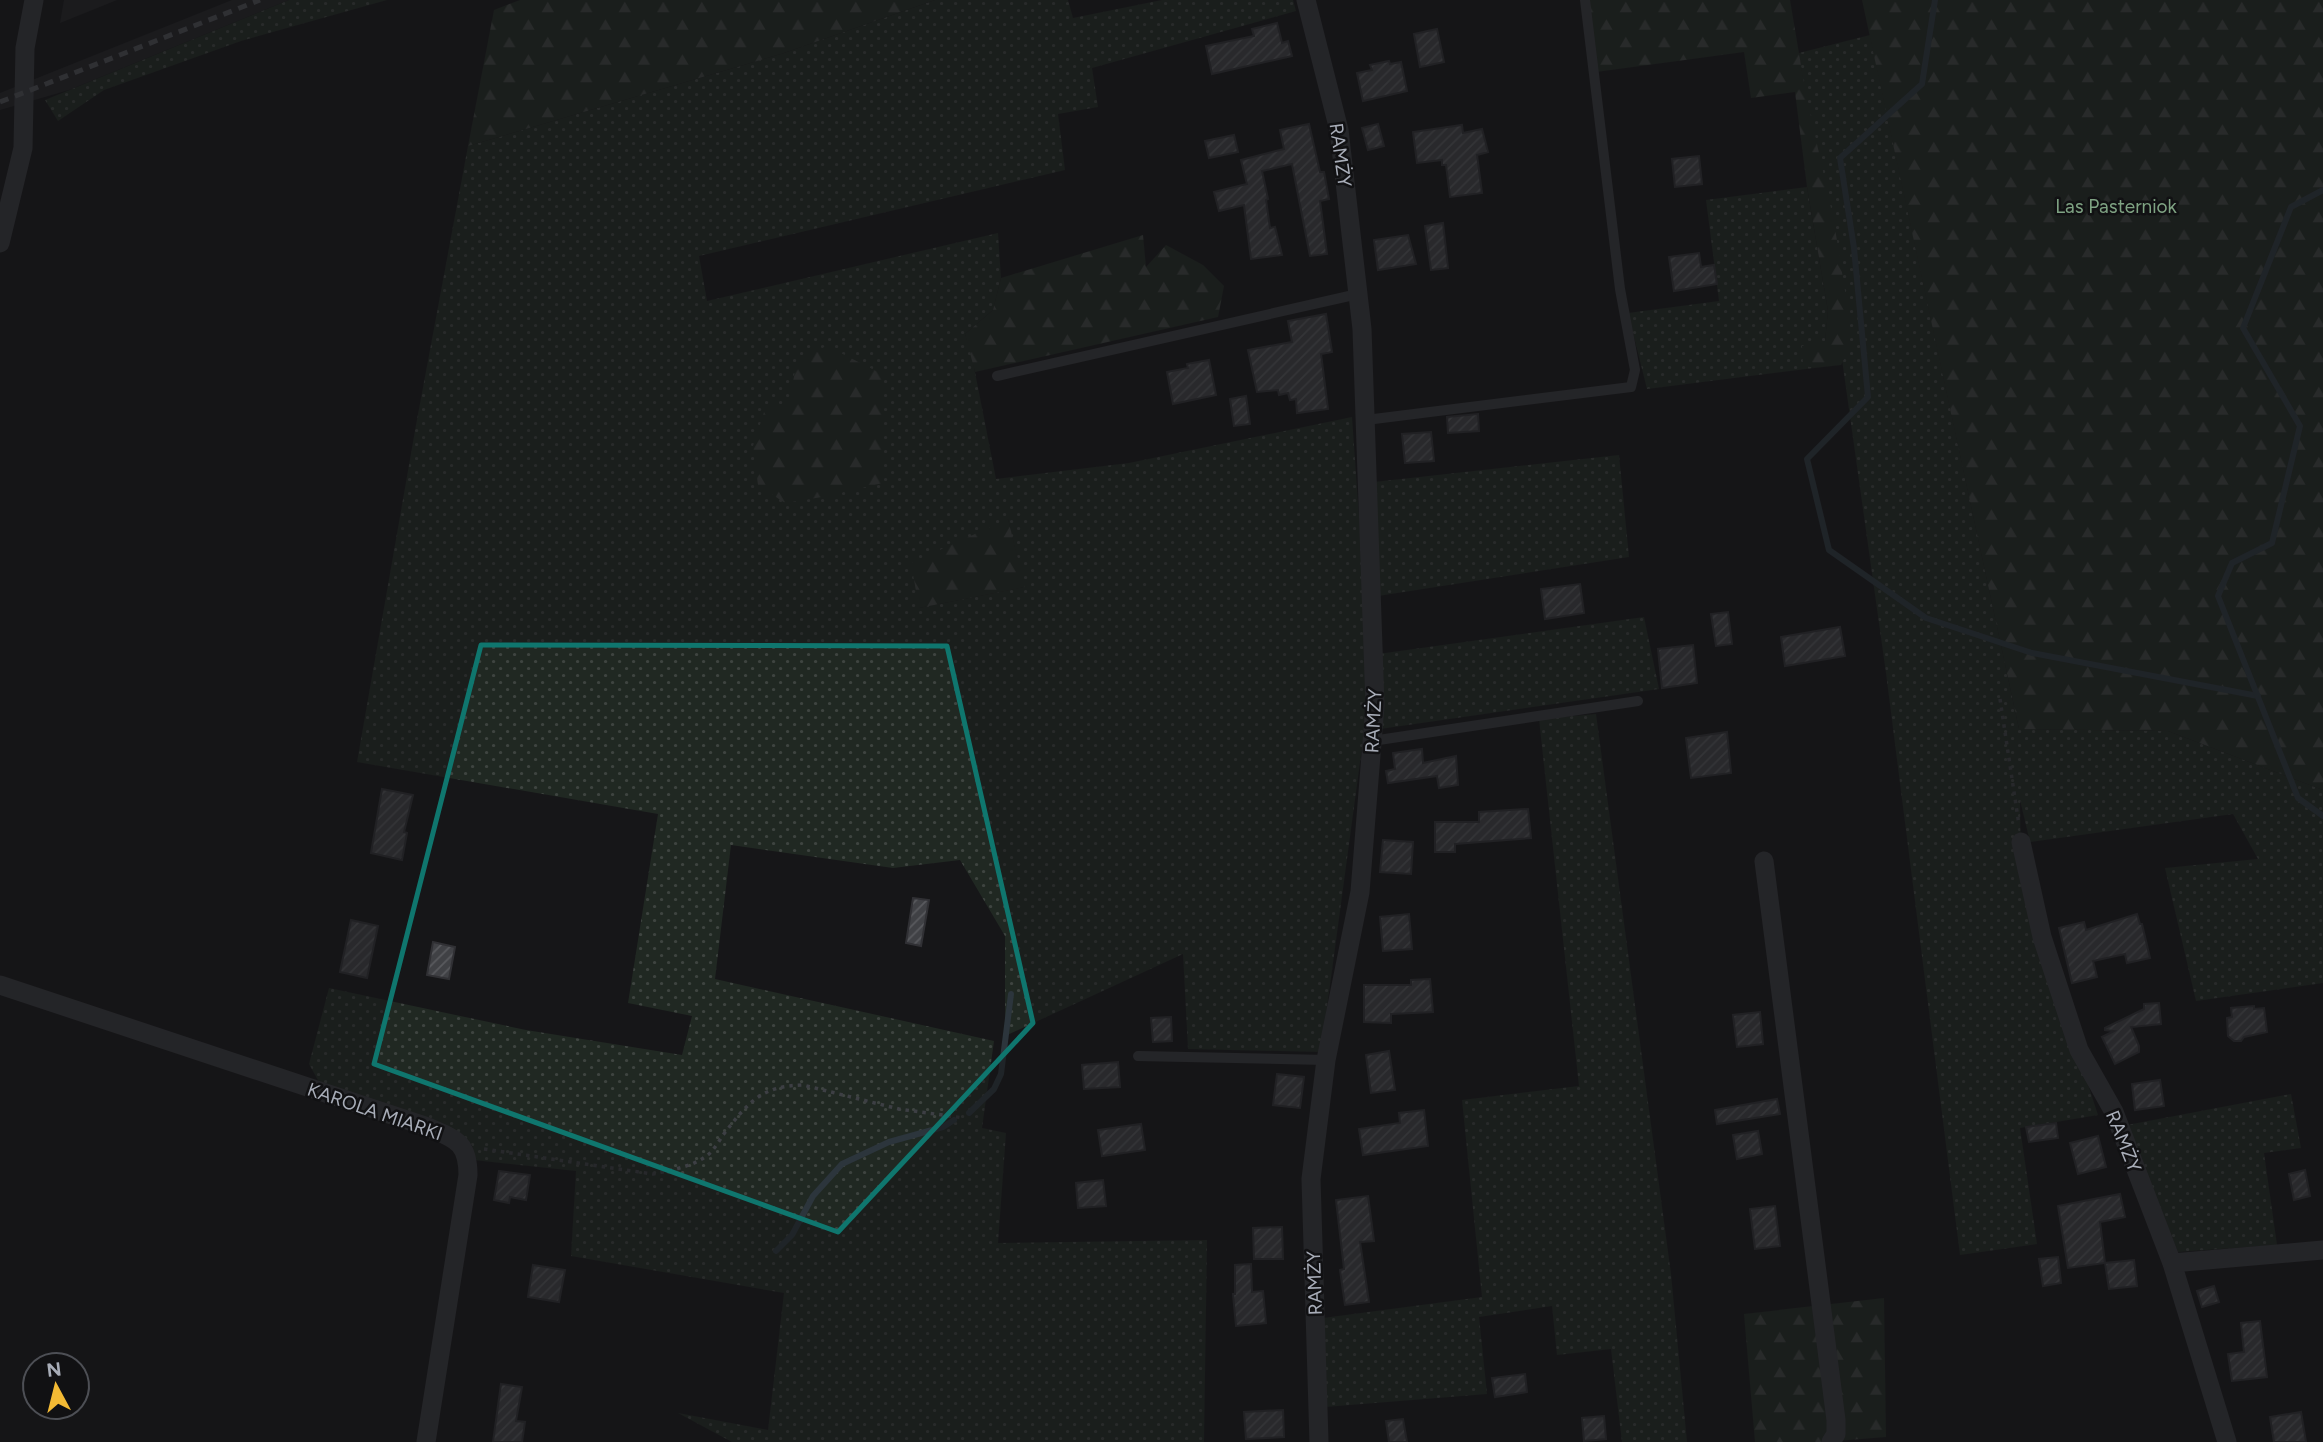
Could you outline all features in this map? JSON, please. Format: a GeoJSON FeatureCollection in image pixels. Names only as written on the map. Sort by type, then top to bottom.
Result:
{"type":"FeatureCollection","features":[{"type":"Feature","properties":{"kind":"street"},"geometry":{"type":"LineString","coordinates":[[0,243],[23,148],[25,48],[34,0]]}},
{"type":"Feature","properties":{"kind":"street","name":"RAMŻY"},"geometry":{"type":"LineString","coordinates":[[1307,0],[1339,131],[1362,329],[1376,705],[1360,892],[1326,1060],[1311,1179],[1320,1442]]}},
{"type":"Feature","properties":{"kind":"street","name":"RAMŻY"},"geometry":{"type":"LineString","coordinates":[[2021,842],[2042,937],[2080,1050],[2114,1112],[2172,1263],[2227,1442]]}},
{"type":"Feature","properties":{"kind":"street"},"geometry":{"type":"LineString","coordinates":[[1764,861],[1836,1420],[1836,1434],[1831,1442]]}},
{"type":"Feature","properties":{"kind":"street","name":"KAROLA MIARKI"},"geometry":{"type":"LineString","coordinates":[[0,985],[425,1126],[463,1146],[468,1158],[467,1175],[426,1442]]}},
{"type":"Feature","properties":{"kind":"street"},"geometry":{"type":"LineString","coordinates":[[2172,1263],[2323,1250]]}},
{"type":"Feature","properties":{"kind":"lane"},"geometry":{"type":"LineString","coordinates":[[1366,419],[1631,387],[1635,370],[1620,289],[1585,0]]}},
{"type":"Feature","properties":{"kind":"lane"},"geometry":{"type":"LineString","coordinates":[[996,376],[1358,294]]}},
{"type":"Feature","properties":{"kind":"lane"},"geometry":{"type":"LineString","coordinates":[[1372,741],[1638,701]]}},
{"type":"Feature","properties":{"kind":"lane"},"geometry":{"type":"LineString","coordinates":[[1138,1056],[1326,1060]]}},
{"type":"Feature","properties":{"kind":"path"},"geometry":{"type":"LineString","coordinates":[[2000,699],[2021,842]]}},
{"type":"Feature","properties":{"kind":"path"},"geometry":{"type":"LineString","coordinates":[[463,1146],[653,1174],[679,1169],[709,1154],[749,1102],[770,1089],[787,1085],[803,1085],[900,1109],[964,1118]]}},
{"type":"Feature","properties":{"kind":"highlighted area"},"geometry":{"type":"Polygon","coordinates":[[[481,645],[947,646],[1033,1023],[838,1232],[374,1064],[481,645]]]}},
{"type":"Feature","properties":{"kind":"shaded area"},"geometry":{"type":"Polygon","coordinates":[[[64,0],[117,0],[60,23],[64,0]]]}},
{"type":"Feature","properties":{"kind":"shaded area"},"geometry":{"type":"Polygon","coordinates":[[[232,0],[289,0],[69,90],[0,110],[0,93],[232,0]]]}},
{"type":"Feature","properties":{"kind":"green space"},"geometry":{"type":"Polygon","coordinates":[[[289,0],[387,0],[241,41],[104,90],[58,121],[45,100],[289,0]]]}},
{"type":"Feature","properties":{"kind":"green space"},"geometry":{"type":"Polygon","coordinates":[[[520,0],[935,0],[784,53],[468,146],[494,10],[520,0]]]}},
{"type":"Feature","properties":{"kind":"green space"},"geometry":{"type":"Polygon","coordinates":[[[935,0],[1068,0],[1073,18],[1162,0],[1293,0],[1296,11],[1092,68],[1098,107],[1058,114],[1065,170],[699,256],[707,301],[998,233],[1001,278],[993,310],[965,334],[971,352],[996,479],[1129,463],[1352,417],[1364,588],[1368,703],[1321,1052],[1188,1049],[1183,954],[1005,1036],[1005,936],[960,860],[893,868],[731,845],[715,979],[994,1041],[982,1128],[1006,1133],[998,1243],[1207,1240],[1204,1442],[732,1442],[678,1413],[768,1430],[784,1293],[571,1256],[576,1171],[474,1160],[472,1145],[426,1121],[319,1082],[309,1064],[329,988],[526,1030],[682,1055],[692,1016],[628,1003],[658,814],[357,762],[468,146],[784,53],[935,0]],[[1008,519],[919,608],[1024,587],[1008,519]]]}},
{"type":"Feature","properties":{"kind":"green space"},"geometry":{"type":"Polygon","coordinates":[[[1588,0],[1790,0],[1805,89],[1834,222],[1849,316],[1848,351],[1841,365],[1814,368],[1803,365],[1802,346],[1825,341],[1828,311],[1807,187],[1795,92],[1751,98],[1744,52],[1596,72],[1588,0]]]}},
{"type":"Feature","properties":{"kind":"green space","name":"Las Pasterniok"},"geometry":{"type":"Polygon","coordinates":[[[1862,0],[2323,0],[2323,790],[2168,731],[2019,729],[1862,0]]]}},
{"type":"Feature","properties":{"kind":"green space"},"geometry":{"type":"Polygon","coordinates":[[[1870,35],[2019,729],[2168,731],[2323,790],[2323,983],[2196,1001],[2165,868],[2258,859],[2233,814],[2030,842],[2020,800],[2021,879],[2098,1115],[2020,1128],[2037,1244],[1960,1255],[1886,673],[1799,53],[1870,35]]]}},
{"type":"Feature","properties":{"kind":"green space"},"geometry":{"type":"Polygon","coordinates":[[[1807,187],[1828,311],[1825,342],[1803,364],[1814,368],[1647,389],[1628,313],[1719,301],[1706,200],[1807,187]]]}},
{"type":"Feature","properties":{"kind":"green space"},"geometry":{"type":"Polygon","coordinates":[[[1143,235],[1146,267],[1166,245],[1203,265],[1224,286],[1218,317],[975,372],[965,334],[993,310],[1001,278],[1143,235]]]}},
{"type":"Feature","properties":{"kind":"green space"},"geometry":{"type":"Polygon","coordinates":[[[827,346],[882,374],[883,483],[785,503],[758,485],[753,446],[766,406],[789,405],[797,359],[827,346]]]}},
{"type":"Feature","properties":{"kind":"green space"},"geometry":{"type":"Polygon","coordinates":[[[1619,455],[1629,557],[1378,596],[1374,482],[1619,455]]]}},
{"type":"Feature","properties":{"kind":"green space"},"geometry":{"type":"Polygon","coordinates":[[[1008,519],[1025,587],[919,608],[911,563],[1008,519]]]}},
{"type":"Feature","properties":{"kind":"green space"},"geometry":{"type":"Polygon","coordinates":[[[1644,617],[1659,689],[1380,729],[1378,654],[1644,617]]]}},
{"type":"Feature","properties":{"kind":"green space"},"geometry":{"type":"Polygon","coordinates":[[[1596,714],[1671,1274],[1687,1442],[1622,1442],[1611,1349],[1557,1355],[1552,1306],[1479,1317],[1487,1394],[1325,1407],[1323,1318],[1482,1297],[1462,1100],[1579,1086],[1539,719],[1596,714]]]}},
{"type":"Feature","properties":{"kind":"green space"},"geometry":{"type":"Polygon","coordinates":[[[2291,1094],[2301,1148],[2264,1153],[2277,1245],[2178,1252],[2127,1125],[2291,1094]]]}},
{"type":"Feature","properties":{"kind":"green space"},"geometry":{"type":"Polygon","coordinates":[[[1884,1298],[1886,1437],[1824,1442],[1755,1442],[1744,1314],[1884,1298]]]}},
{"type":"Feature","properties":{"kind":"building"},"geometry":{"type":"Polygon","coordinates":[[[1277,23],[1282,43],[1288,41],[1292,56],[1212,74],[1206,46],[1254,36],[1252,29],[1277,23]]]}},
{"type":"Feature","properties":{"kind":"building"},"geometry":{"type":"Polygon","coordinates":[[[1437,29],[1444,62],[1420,67],[1414,34],[1437,29]]]}},
{"type":"Feature","properties":{"kind":"building"},"geometry":{"type":"Polygon","coordinates":[[[1389,61],[1390,64],[1401,62],[1407,91],[1363,101],[1357,73],[1372,70],[1370,65],[1389,61]]]}},
{"type":"Feature","properties":{"kind":"building"},"geometry":{"type":"Polygon","coordinates":[[[1309,124],[1320,172],[1324,172],[1329,199],[1320,201],[1327,254],[1310,256],[1292,164],[1262,171],[1270,228],[1275,227],[1282,255],[1251,259],[1244,205],[1219,211],[1214,192],[1247,184],[1241,160],[1284,149],[1280,130],[1309,124]]]}},
{"type":"Feature","properties":{"kind":"building"},"geometry":{"type":"Polygon","coordinates":[[[1378,124],[1384,146],[1368,150],[1362,128],[1378,124]]]}},
{"type":"Feature","properties":{"kind":"building"},"geometry":{"type":"Polygon","coordinates":[[[1462,125],[1463,133],[1482,129],[1488,152],[1477,155],[1482,193],[1450,197],[1446,165],[1442,165],[1442,160],[1417,163],[1413,132],[1462,125]]]}},
{"type":"Feature","properties":{"kind":"building"},"geometry":{"type":"Polygon","coordinates":[[[1234,135],[1238,152],[1209,158],[1205,141],[1234,135]]]}},
{"type":"Feature","properties":{"kind":"building"},"geometry":{"type":"Polygon","coordinates":[[[1699,156],[1702,184],[1675,187],[1672,159],[1699,156]]]}},
{"type":"Feature","properties":{"kind":"building"},"geometry":{"type":"Polygon","coordinates":[[[1443,223],[1448,268],[1431,270],[1425,226],[1443,223]]]}},
{"type":"Feature","properties":{"kind":"building"},"geometry":{"type":"Polygon","coordinates":[[[1408,235],[1416,264],[1378,270],[1374,240],[1408,235]]]}},
{"type":"Feature","properties":{"kind":"building"},"geometry":{"type":"Polygon","coordinates":[[[1699,253],[1701,267],[1714,265],[1717,284],[1674,291],[1669,257],[1699,253]]]}},
{"type":"Feature","properties":{"kind":"building"},"geometry":{"type":"Polygon","coordinates":[[[1326,314],[1332,352],[1321,354],[1328,409],[1297,413],[1296,399],[1290,400],[1288,393],[1279,395],[1278,390],[1257,392],[1248,350],[1292,342],[1288,321],[1326,314]]]}},
{"type":"Feature","properties":{"kind":"building"},"geometry":{"type":"Polygon","coordinates":[[[1209,360],[1216,395],[1173,404],[1167,372],[1188,368],[1187,364],[1209,360]]]}},
{"type":"Feature","properties":{"kind":"building"},"geometry":{"type":"Polygon","coordinates":[[[1246,396],[1250,424],[1234,426],[1230,399],[1246,396]]]}},
{"type":"Feature","properties":{"kind":"building"},"geometry":{"type":"Polygon","coordinates":[[[1478,414],[1479,431],[1448,433],[1447,417],[1478,414]]]}},
{"type":"Feature","properties":{"kind":"building"},"geometry":{"type":"Polygon","coordinates":[[[1431,432],[1434,461],[1405,463],[1402,434],[1431,432]]]}},
{"type":"Feature","properties":{"kind":"building"},"geometry":{"type":"Polygon","coordinates":[[[1580,584],[1584,613],[1545,619],[1541,589],[1580,584]]]}},
{"type":"Feature","properties":{"kind":"building"},"geometry":{"type":"Polygon","coordinates":[[[1728,612],[1732,644],[1716,646],[1711,614],[1728,612]]]}},
{"type":"Feature","properties":{"kind":"building"},"geometry":{"type":"Polygon","coordinates":[[[1840,627],[1845,656],[1785,666],[1781,637],[1840,627]]]}},
{"type":"Feature","properties":{"kind":"building"},"geometry":{"type":"Polygon","coordinates":[[[1693,645],[1697,683],[1662,688],[1658,649],[1693,645]]]}},
{"type":"Feature","properties":{"kind":"building"},"geometry":{"type":"Polygon","coordinates":[[[1727,732],[1731,773],[1691,778],[1686,738],[1727,732]]]}},
{"type":"Feature","properties":{"kind":"building"},"geometry":{"type":"Polygon","coordinates":[[[1422,749],[1423,763],[1456,756],[1458,785],[1439,788],[1437,776],[1388,783],[1386,771],[1395,769],[1393,753],[1422,749]]]}},
{"type":"Feature","properties":{"kind":"building"},"geometry":{"type":"Polygon","coordinates":[[[382,789],[413,795],[404,832],[407,833],[402,860],[371,853],[382,789]]]}},
{"type":"Feature","properties":{"kind":"building"},"geometry":{"type":"Polygon","coordinates":[[[1528,809],[1531,838],[1455,844],[1455,852],[1435,852],[1435,822],[1479,822],[1479,812],[1528,809]]]}},
{"type":"Feature","properties":{"kind":"building"},"geometry":{"type":"Polygon","coordinates":[[[1383,840],[1413,842],[1411,874],[1380,872],[1383,840]]]}},
{"type":"Feature","properties":{"kind":"building"},"geometry":{"type":"Polygon","coordinates":[[[913,898],[929,900],[921,946],[906,943],[913,898]]]}},
{"type":"Feature","properties":{"kind":"building"},"geometry":{"type":"Polygon","coordinates":[[[1409,914],[1412,949],[1383,951],[1380,917],[1409,914]]]}},
{"type":"Feature","properties":{"kind":"building"},"geometry":{"type":"Polygon","coordinates":[[[2137,914],[2150,958],[2127,963],[2125,954],[2093,961],[2097,977],[2072,983],[2059,928],[2084,922],[2086,930],[2137,914]]]}},
{"type":"Feature","properties":{"kind":"building"},"geometry":{"type":"Polygon","coordinates":[[[351,920],[378,926],[367,978],[340,972],[351,920]]]}},
{"type":"Feature","properties":{"kind":"building"},"geometry":{"type":"Polygon","coordinates":[[[433,942],[455,947],[449,979],[427,975],[433,942]]]}},
{"type":"Feature","properties":{"kind":"building"},"geometry":{"type":"Polygon","coordinates":[[[1430,979],[1433,1012],[1391,1014],[1391,1023],[1364,1022],[1364,985],[1411,985],[1411,980],[1430,979]]]}},
{"type":"Feature","properties":{"kind":"building"},"geometry":{"type":"Polygon","coordinates":[[[2159,1003],[2161,1024],[2131,1027],[2139,1052],[2115,1064],[2102,1037],[2114,1031],[2105,1028],[2144,1009],[2144,1004],[2159,1003]]]}},
{"type":"Feature","properties":{"kind":"building"},"geometry":{"type":"Polygon","coordinates":[[[2254,1006],[2254,1009],[2264,1008],[2267,1032],[2234,1041],[2228,1036],[2227,1018],[2232,1017],[2231,1008],[2254,1006]]]}},
{"type":"Feature","properties":{"kind":"building"},"geometry":{"type":"Polygon","coordinates":[[[1760,1012],[1763,1044],[1737,1047],[1733,1015],[1760,1012]]]}},
{"type":"Feature","properties":{"kind":"building"},"geometry":{"type":"Polygon","coordinates":[[[1171,1017],[1172,1041],[1153,1042],[1151,1018],[1171,1017]]]}},
{"type":"Feature","properties":{"kind":"building"},"geometry":{"type":"Polygon","coordinates":[[[1389,1051],[1395,1090],[1371,1093],[1366,1055],[1389,1051]]]}},
{"type":"Feature","properties":{"kind":"building"},"geometry":{"type":"Polygon","coordinates":[[[1118,1062],[1120,1087],[1084,1089],[1082,1065],[1118,1062]]]}},
{"type":"Feature","properties":{"kind":"building"},"geometry":{"type":"Polygon","coordinates":[[[1277,1074],[1304,1077],[1300,1108],[1273,1105],[1277,1074]]]}},
{"type":"Feature","properties":{"kind":"building"},"geometry":{"type":"Polygon","coordinates":[[[2160,1080],[2164,1106],[2135,1110],[2132,1084],[2160,1080]]]}},
{"type":"Feature","properties":{"kind":"building"},"geometry":{"type":"Polygon","coordinates":[[[1777,1099],[1780,1114],[1717,1124],[1715,1110],[1777,1099]]]}},
{"type":"Feature","properties":{"kind":"building"},"geometry":{"type":"Polygon","coordinates":[[[1424,1110],[1428,1146],[1363,1155],[1359,1129],[1400,1123],[1399,1113],[1424,1110]]]}},
{"type":"Feature","properties":{"kind":"building"},"geometry":{"type":"Polygon","coordinates":[[[2056,1123],[2058,1138],[2029,1142],[2026,1127],[2056,1123]]]}},
{"type":"Feature","properties":{"kind":"building"},"geometry":{"type":"Polygon","coordinates":[[[1141,1124],[1145,1150],[1102,1156],[1098,1130],[1141,1124]]]}},
{"type":"Feature","properties":{"kind":"building"},"geometry":{"type":"Polygon","coordinates":[[[1758,1131],[1762,1154],[1737,1159],[1733,1135],[1758,1131]]]}},
{"type":"Feature","properties":{"kind":"building"},"geometry":{"type":"Polygon","coordinates":[[[2098,1136],[2106,1167],[2078,1174],[2070,1143],[2098,1136]]]}},
{"type":"Feature","properties":{"kind":"building"},"geometry":{"type":"Polygon","coordinates":[[[2305,1170],[2310,1196],[2294,1200],[2289,1174],[2305,1170]]]}},
{"type":"Feature","properties":{"kind":"building"},"geometry":{"type":"Polygon","coordinates":[[[499,1171],[530,1175],[526,1200],[510,1197],[509,1203],[494,1200],[499,1171]]]}},
{"type":"Feature","properties":{"kind":"building"},"geometry":{"type":"Polygon","coordinates":[[[1103,1180],[1106,1206],[1078,1208],[1076,1183],[1103,1180]]]}},
{"type":"Feature","properties":{"kind":"building"},"geometry":{"type":"Polygon","coordinates":[[[2120,1194],[2125,1217],[2100,1222],[2105,1263],[2068,1268],[2058,1206],[2120,1194]]]}},
{"type":"Feature","properties":{"kind":"building"},"geometry":{"type":"Polygon","coordinates":[[[1368,1196],[1374,1241],[1360,1242],[1369,1302],[1345,1305],[1336,1200],[1368,1196]]]}},
{"type":"Feature","properties":{"kind":"building"},"geometry":{"type":"Polygon","coordinates":[[[1775,1206],[1780,1246],[1755,1249],[1750,1209],[1775,1206]]]}},
{"type":"Feature","properties":{"kind":"building"},"geometry":{"type":"Polygon","coordinates":[[[1282,1227],[1283,1259],[1254,1259],[1253,1228],[1282,1227]]]}},
{"type":"Feature","properties":{"kind":"building"},"geometry":{"type":"Polygon","coordinates":[[[2058,1257],[2061,1283],[2043,1286],[2039,1259],[2058,1257]]]}},
{"type":"Feature","properties":{"kind":"building"},"geometry":{"type":"Polygon","coordinates":[[[2134,1260],[2137,1286],[2109,1289],[2105,1263],[2134,1260]]]}},
{"type":"Feature","properties":{"kind":"building"},"geometry":{"type":"Polygon","coordinates":[[[1251,1264],[1252,1292],[1263,1291],[1266,1323],[1236,1326],[1233,1294],[1235,1265],[1251,1264]]]}},
{"type":"Feature","properties":{"kind":"building"},"geometry":{"type":"Polygon","coordinates":[[[533,1265],[565,1270],[559,1302],[528,1297],[533,1265]]]}},
{"type":"Feature","properties":{"kind":"building"},"geometry":{"type":"Polygon","coordinates":[[[2214,1286],[2219,1302],[2202,1307],[2197,1291],[2214,1286]]]}},
{"type":"Feature","properties":{"kind":"building"},"geometry":{"type":"Polygon","coordinates":[[[2260,1321],[2267,1377],[2232,1381],[2228,1354],[2244,1352],[2241,1323],[2260,1321]]]}},
{"type":"Feature","properties":{"kind":"building"},"geometry":{"type":"Polygon","coordinates":[[[1525,1374],[1527,1392],[1495,1397],[1492,1378],[1525,1374]]]}},
{"type":"Feature","properties":{"kind":"building"},"geometry":{"type":"Polygon","coordinates":[[[501,1384],[522,1387],[516,1421],[525,1422],[522,1442],[493,1442],[501,1384]]]}},
{"type":"Feature","properties":{"kind":"building"},"geometry":{"type":"Polygon","coordinates":[[[1283,1410],[1284,1437],[1246,1439],[1244,1412],[1283,1410]]]}},
{"type":"Feature","properties":{"kind":"building"},"geometry":{"type":"Polygon","coordinates":[[[2301,1412],[2306,1442],[2274,1442],[2270,1417],[2301,1412]]]}},
{"type":"Feature","properties":{"kind":"building"},"geometry":{"type":"Polygon","coordinates":[[[1604,1416],[1606,1439],[1584,1441],[1582,1418],[1604,1416]]]}},
{"type":"Feature","properties":{"kind":"building"},"geometry":{"type":"Polygon","coordinates":[[[1403,1419],[1407,1442],[1389,1442],[1386,1421],[1403,1419]]]}},
{"type":"Feature","properties":{"kind":"waterway"},"geometry":{"type":"LineString","coordinates":[[1935,0],[1922,84],[1840,158],[1854,248],[1868,397],[1807,459],[1829,550],[1926,618],[2032,653],[2258,696]]}},
{"type":"Feature","properties":{"kind":"waterway"},"geometry":{"type":"LineString","coordinates":[[2323,190],[2291,207],[2243,328],[2300,426],[2272,543],[2232,563],[2218,596],[2298,798],[2323,816]]}},
{"type":"Feature","properties":{"kind":"waterway"},"geometry":{"type":"LineString","coordinates":[[969,1113],[994,1089],[1001,1074],[1011,994]]}},
{"type":"Feature","properties":{"kind":"waterway"},"geometry":{"type":"LineString","coordinates":[[776,1251],[792,1235],[813,1196],[842,1164],[889,1142],[943,1127],[954,1120]]}},
{"type":"Feature","properties":{"kind":"railway"},"geometry":{"type":"LineString","coordinates":[[0,102],[260,0]]}}]}
